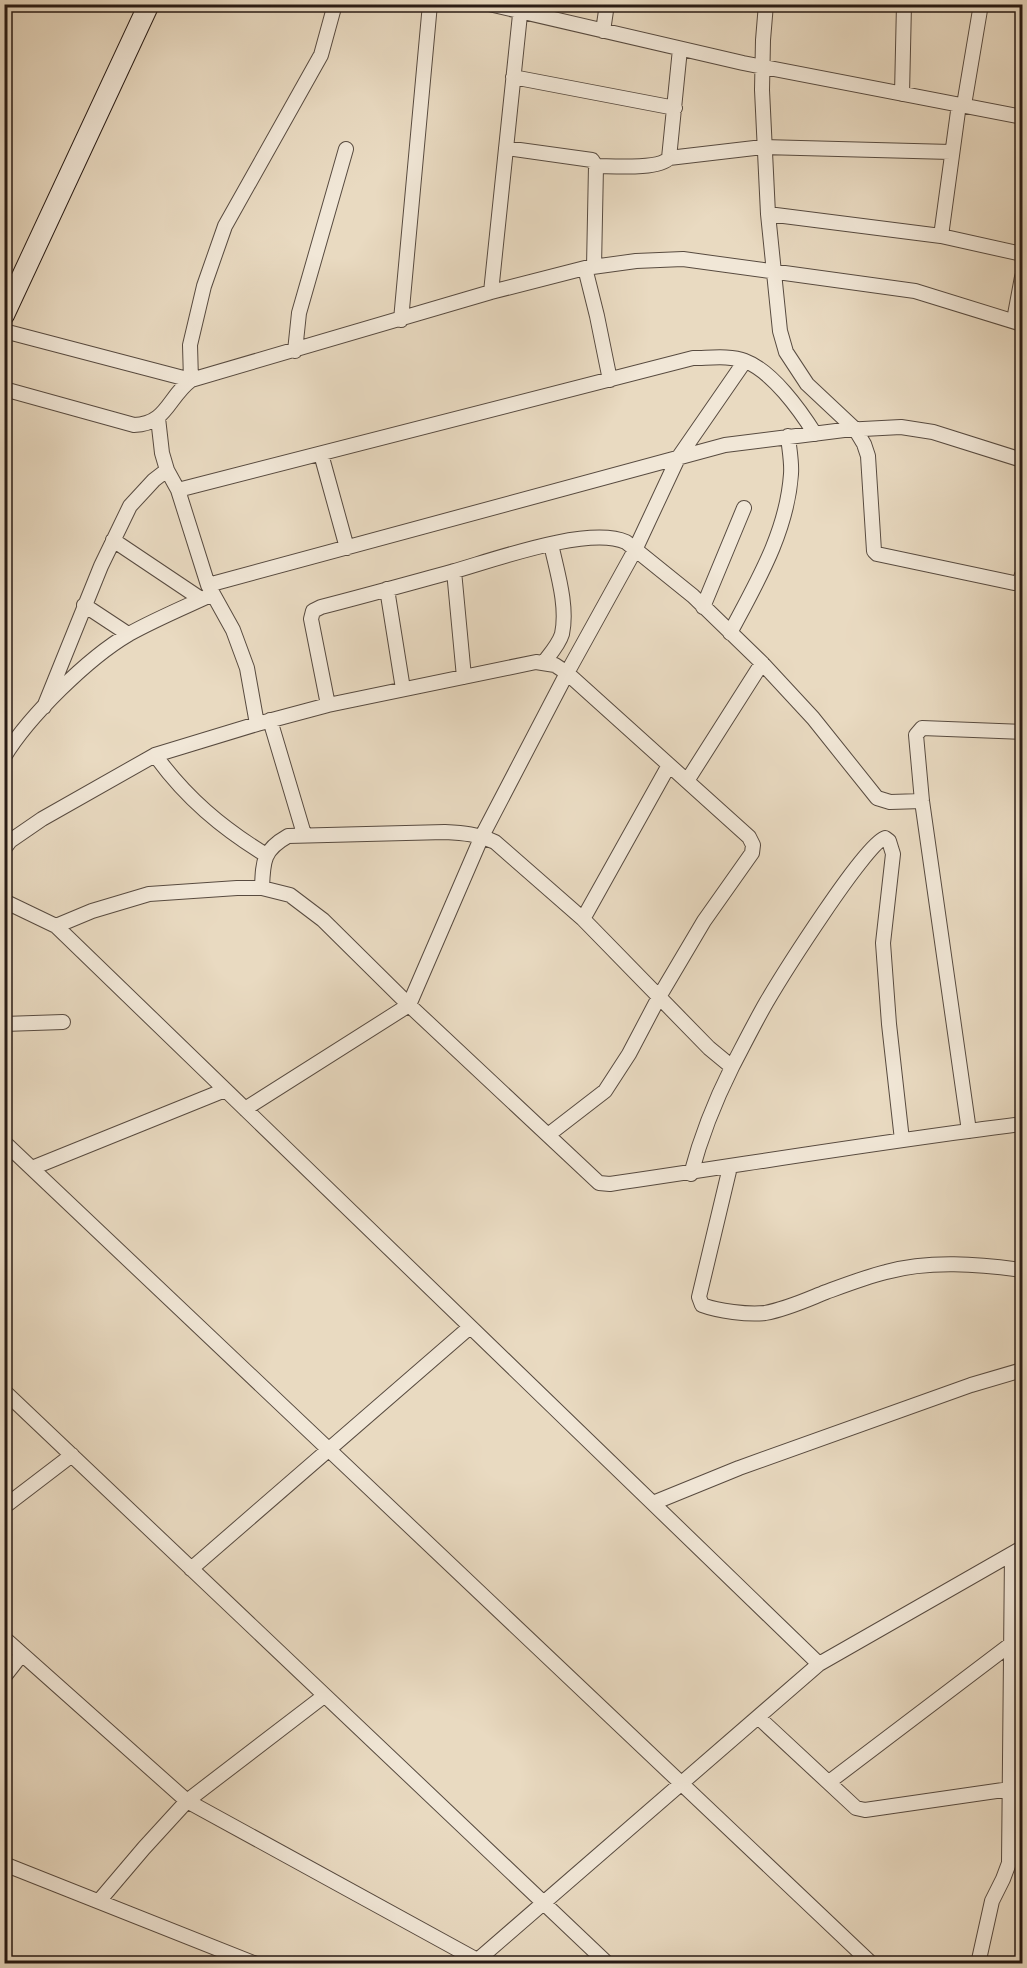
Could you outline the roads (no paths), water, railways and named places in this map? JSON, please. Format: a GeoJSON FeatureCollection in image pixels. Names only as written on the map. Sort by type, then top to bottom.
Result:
{"type":"FeatureCollection","features":[{"type":"Feature","properties":{"kind":"main road"},"geometry":{"type":"LineString","coordinates":[[4,315],[149,4]]}},
{"type":"Feature","properties":{"kind":"street"},"geometry":{"type":"LineString","coordinates":[[191,380],[190,345],[204,286],[225,226],[321,56],[335,4]]}},
{"type":"Feature","properties":{"kind":"street"},"geometry":{"type":"LineString","coordinates":[[401,320],[430,4]]}},
{"type":"Feature","properties":{"kind":"street"},"geometry":{"type":"LineString","coordinates":[[489,4],[520,8],[603,31],[743,63],[1023,117]]}},
{"type":"Feature","properties":{"kind":"street"},"geometry":{"type":"LineString","coordinates":[[603,31],[607,4]]}},
{"type":"Feature","properties":{"kind":"street"},"geometry":{"type":"LineString","coordinates":[[766,4],[761,65],[759,147],[780,331],[786,352],[807,384],[864,444],[868,456],[872,542],[877,554],[1014,583],[1019,583],[1023,574]]}},
{"type":"Feature","properties":{"kind":"street"},"geometry":{"type":"LineString","coordinates":[[902,94],[904,4]]}},
{"type":"Feature","properties":{"kind":"street"},"geometry":{"type":"LineString","coordinates":[[941,236],[951,152],[981,4]]}},
{"type":"Feature","properties":{"kind":"street"},"geometry":{"type":"LineString","coordinates":[[491,292],[520,8]]}},
{"type":"Feature","properties":{"kind":"street"},"geometry":{"type":"LineString","coordinates":[[596,166],[652,165],[666,162],[669,158],[680,49]]}},
{"type":"Feature","properties":{"kind":"street"},"geometry":{"type":"LineString","coordinates":[[513,77],[675,108]]}},
{"type":"Feature","properties":{"kind":"street"},"geometry":{"type":"LineString","coordinates":[[669,158],[759,147],[951,152]]}},
{"type":"Feature","properties":{"kind":"street"},"geometry":{"type":"LineString","coordinates":[[506,148],[583,157],[592,160],[596,166],[589,268],[610,380]]}},
{"type":"Feature","properties":{"kind":"street"},"geometry":{"type":"LineString","coordinates":[[295,351],[299,313],[346,149]]}},
{"type":"Feature","properties":{"kind":"street"},"geometry":{"type":"LineString","coordinates":[[768,214],[941,236],[1023,254]]}},
{"type":"Feature","properties":{"kind":"street"},"geometry":{"type":"LineString","coordinates":[[4,389],[134,425],[147,424],[158,418],[182,386],[191,380],[491,292],[589,268],[636,261],[683,259],[915,291],[1018,322],[1023,277]]}},
{"type":"Feature","properties":{"kind":"street"},"geometry":{"type":"LineString","coordinates":[[4,331],[191,380]]}},
{"type":"Feature","properties":{"kind":"street"},"geometry":{"type":"LineString","coordinates":[[178,490],[693,358],[745,361],[766,375],[799,408],[819,433]]}},
{"type":"Feature","properties":{"kind":"street"},"geometry":{"type":"LineString","coordinates":[[245,1109],[409,1005],[482,836],[567,673],[635,550],[678,458],[745,361]]}},
{"type":"Feature","properties":{"kind":"street"},"geometry":{"type":"LineString","coordinates":[[158,418],[162,453],[167,470],[178,490],[208,593],[233,630],[263,722],[304,834]]}},
{"type":"Feature","properties":{"kind":"street"},"geometry":{"type":"LineString","coordinates":[[4,757],[44,707],[88,663],[128,634],[208,593],[347,548],[726,445],[788,436],[901,427],[933,432],[1023,460]]}},
{"type":"Feature","properties":{"kind":"street"},"geometry":{"type":"LineString","coordinates":[[730,633],[768,561],[784,517],[791,472],[788,436]]}},
{"type":"Feature","properties":{"kind":"street"},"geometry":{"type":"LineString","coordinates":[[321,454],[347,548]]}},
{"type":"Feature","properties":{"kind":"street"},"geometry":{"type":"LineString","coordinates":[[44,707],[84,606],[130,506],[154,480],[167,470]]}},
{"type":"Feature","properties":{"kind":"street"},"geometry":{"type":"LineString","coordinates":[[703,607],[744,508]]}},
{"type":"Feature","properties":{"kind":"street"},"geometry":{"type":"LineString","coordinates":[[328,705],[311,619],[313,611],[536,547],[600,537],[616,538],[635,550],[703,607],[762,663],[813,718],[877,798],[890,802],[917,801]]}},
{"type":"Feature","properties":{"kind":"street"},"geometry":{"type":"LineString","coordinates":[[113,540],[208,593]]}},
{"type":"Feature","properties":{"kind":"street"},"geometry":{"type":"LineString","coordinates":[[544,662],[557,645],[562,633],[563,614],[551,544]]}},
{"type":"Feature","properties":{"kind":"street"},"geometry":{"type":"LineString","coordinates":[[454,571],[464,677]]}},
{"type":"Feature","properties":{"kind":"street"},"geometry":{"type":"LineString","coordinates":[[387,589],[403,689]]}},
{"type":"Feature","properties":{"kind":"street"},"geometry":{"type":"LineString","coordinates":[[84,606],[128,634]]}},
{"type":"Feature","properties":{"kind":"street"},"geometry":{"type":"LineString","coordinates":[[4,849],[10,841],[42,819],[155,755],[328,705],[544,662],[555,665],[567,673],[749,837],[753,844],[752,853],[704,921],[659,997],[629,1054],[605,1091],[548,1135]]}},
{"type":"Feature","properties":{"kind":"street"},"geometry":{"type":"LineString","coordinates":[[687,781],[762,663]]}},
{"type":"Feature","properties":{"kind":"street"},"geometry":{"type":"LineString","coordinates":[[969,1131],[917,801],[915,742],[916,735],[922,728],[1023,732]]}},
{"type":"Feature","properties":{"kind":"street"},"geometry":{"type":"LineString","coordinates":[[155,755],[185,794],[238,838],[266,855]]}},
{"type":"Feature","properties":{"kind":"street"},"geometry":{"type":"LineString","coordinates":[[584,918],[669,765]]}},
{"type":"Feature","properties":{"kind":"street"},"geometry":{"type":"LineString","coordinates":[[262,888],[266,855],[273,844],[288,836],[445,832],[482,836],[495,842],[584,918],[659,997],[730,1065]]}},
{"type":"Feature","properties":{"kind":"street"},"geometry":{"type":"LineString","coordinates":[[685,1175],[730,1065],[767,1002],[860,861],[879,839],[885,838],[889,841],[893,854],[884,943],[889,1024],[902,1140]]}},
{"type":"Feature","properties":{"kind":"street"},"geometry":{"type":"LineString","coordinates":[[56,926],[92,911],[149,894],[262,888],[290,895],[322,920],[599,1183],[610,1184],[685,1175],[902,1140],[1023,1124]]}},
{"type":"Feature","properties":{"kind":"street"},"geometry":{"type":"LineString","coordinates":[[4,900],[56,926],[819,1664]]}},
{"type":"Feature","properties":{"kind":"street"},"geometry":{"type":"LineString","coordinates":[[4,1024],[63,1022]]}},
{"type":"Feature","properties":{"kind":"street"},"geometry":{"type":"LineString","coordinates":[[32,1168],[225,1090]]}},
{"type":"Feature","properties":{"kind":"street"},"geometry":{"type":"LineString","coordinates":[[4,1142],[872,1964]]}},
{"type":"Feature","properties":{"kind":"street"},"geometry":{"type":"LineString","coordinates":[[730,1167],[699,1297],[702,1305],[715,1310],[764,1313],[797,1304],[887,1272],[915,1266],[949,1264],[1023,1270]]}},
{"type":"Feature","properties":{"kind":"street"},"geometry":{"type":"LineString","coordinates":[[191,1569],[471,1327]]}},
{"type":"Feature","properties":{"kind":"street"},"geometry":{"type":"LineString","coordinates":[[653,1503],[740,1468],[971,1385],[1023,1370]]}},
{"type":"Feature","properties":{"kind":"street"},"geometry":{"type":"LineString","coordinates":[[4,1391],[608,1964]]}},
{"type":"Feature","properties":{"kind":"street"},"geometry":{"type":"LineString","coordinates":[[4,1507],[72,1455]]}},
{"type":"Feature","properties":{"kind":"street"},"geometry":{"type":"LineString","coordinates":[[4,1638],[187,1801],[475,1962],[819,1664],[1017,1551]]}},
{"type":"Feature","properties":{"kind":"street"},"geometry":{"type":"LineString","coordinates":[[978,1964],[992,1901],[1009,1863],[1011,1644],[1017,1551]]}},
{"type":"Feature","properties":{"kind":"street"},"geometry":{"type":"LineString","coordinates":[[829,1782],[1011,1644]]}},
{"type":"Feature","properties":{"kind":"street"},"geometry":{"type":"LineString","coordinates":[[4,1677],[22,1654]]}},
{"type":"Feature","properties":{"kind":"street"},"geometry":{"type":"LineString","coordinates":[[99,1901],[187,1801],[324,1696]]}},
{"type":"Feature","properties":{"kind":"street"},"geometry":{"type":"LineString","coordinates":[[758,1717],[856,1808],[865,1810],[1010,1789]]}},
{"type":"Feature","properties":{"kind":"street"},"geometry":{"type":"LineString","coordinates":[[4,1864],[240,1960],[256,1964]]}}]}
